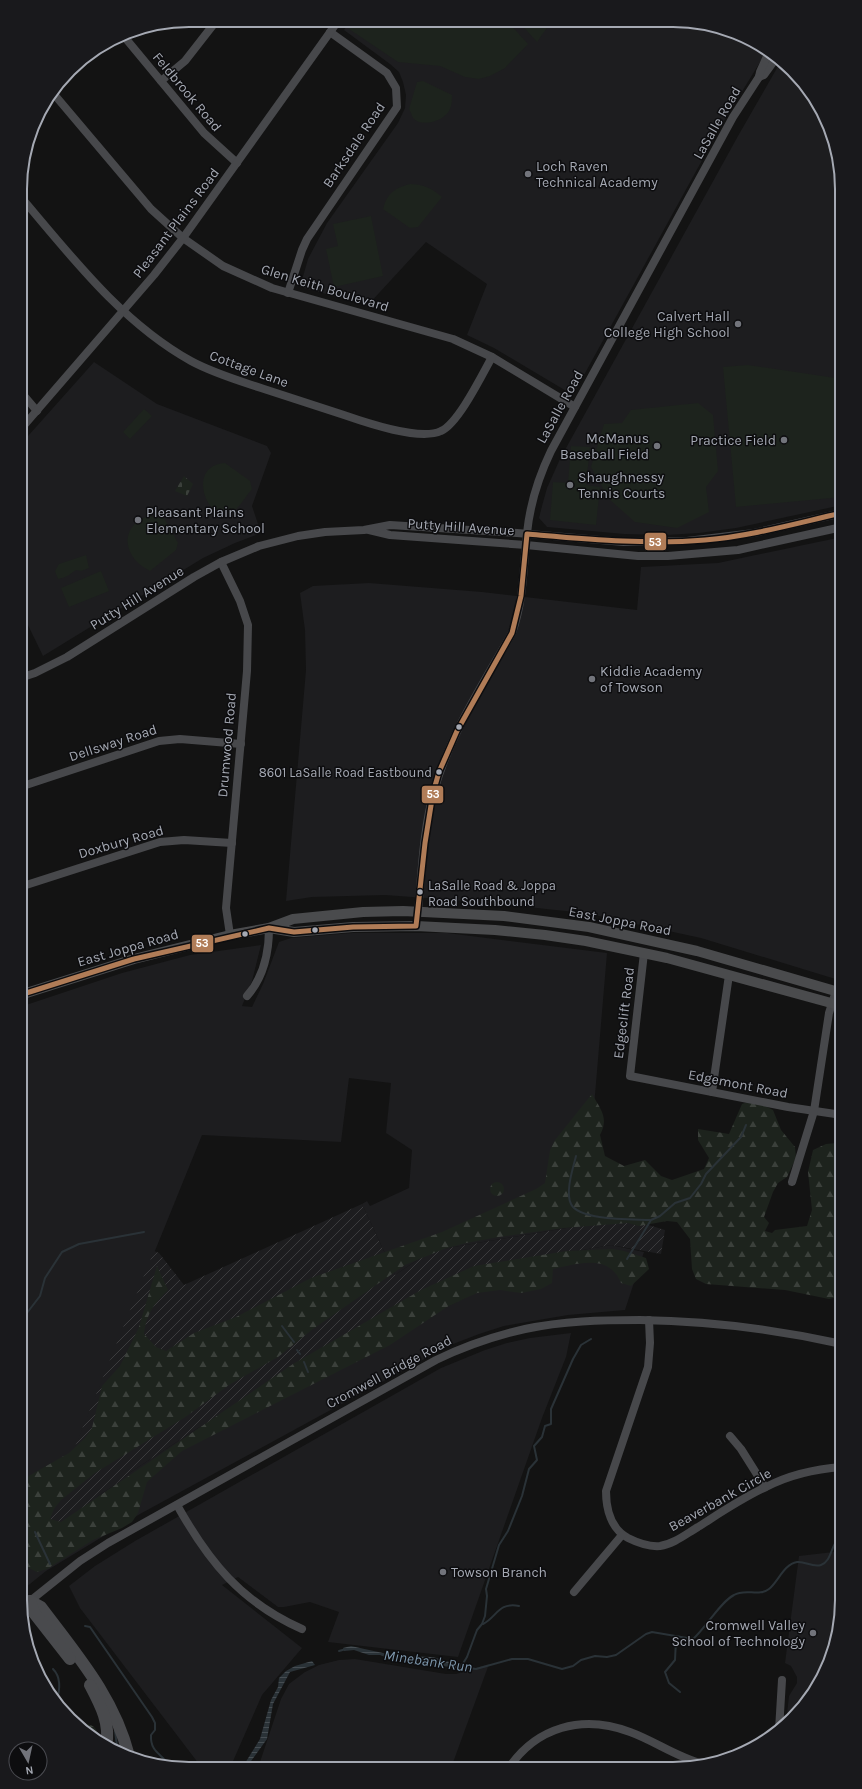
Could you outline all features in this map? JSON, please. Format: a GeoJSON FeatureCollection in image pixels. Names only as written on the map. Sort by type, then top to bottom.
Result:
{"type":"FeatureCollection","features":[{"type":"Feature","properties":{"kind":"highway"},"geometry":{"type":"LineString","coordinates":[[27,1605],[41,1607],[96,1680],[117,1720],[127,1750]]}},
{"type":"Feature","properties":{"kind":"highway"},"geometry":{"type":"LineString","coordinates":[[27,1606],[90,1684],[98,1699],[107,1724],[106,1739]]}},
{"type":"Feature","properties":{"kind":"main road","name":"East Joppa Road"},"geometry":{"type":"LineString","coordinates":[[27,993],[134,959],[230,935],[269,928],[292,918],[363,912],[418,912],[504,916],[589,927],[697,951],[835,991]]}},
{"type":"Feature","properties":{"kind":"main road"},"geometry":{"type":"LineString","coordinates":[[416,926],[418,912]]}},
{"type":"Feature","properties":{"kind":"main road","name":"East Joppa Road"},"geometry":{"type":"LineString","coordinates":[[269,928],[294,932],[353,927],[416,926],[495,930],[586,941],[644,953],[729,974],[835,1004]]}},
{"type":"Feature","properties":{"kind":"main road"},"geometry":{"type":"LineString","coordinates":[[586,941],[589,927]]}},
{"type":"Feature","properties":{"kind":"street"},"geometry":{"type":"LineString","coordinates":[[161,81],[185,61],[212,27]]}},
{"type":"Feature","properties":{"kind":"street","name":"Pleasant Plains Road"},"geometry":{"type":"LineString","coordinates":[[27,422],[124,311],[183,238],[334,27]]}},
{"type":"Feature","properties":{"kind":"street","name":"Barksdale Road"},"geometry":{"type":"LineString","coordinates":[[288,293],[307,238],[397,107],[396,88],[386,73],[330,32]]}},
{"type":"Feature","properties":{"kind":"street","name":"Feldbrook Road"},"geometry":{"type":"LineString","coordinates":[[126,39],[204,133],[237,163]]}},
{"type":"Feature","properties":{"kind":"street","name":"LaSalle Road"},"geometry":{"type":"LineString","coordinates":[[418,912],[425,838],[434,791],[445,760],[463,719],[514,625],[521,594],[530,506],[540,473],[574,407],[730,123],[759,77],[767,57]]}},
{"type":"Feature","properties":{"kind":"street","name":"LaSalle Road"},"geometry":{"type":"LineString","coordinates":[[759,77],[764,75],[774,62]]}},
{"type":"Feature","properties":{"kind":"street","name":"Glen Keith Boulevard"},"geometry":{"type":"LineString","coordinates":[[56,96],[151,209],[183,238],[232,271],[288,293],[428,331],[469,346],[492,357],[574,407]]}},
{"type":"Feature","properties":{"kind":"street","name":"Cottage Lane"},"geometry":{"type":"LineString","coordinates":[[27,204],[84,272],[124,311],[161,342],[209,370],[366,422],[401,431],[417,433],[431,434],[448,428],[457,416],[492,357]]}},
{"type":"Feature","properties":{"kind":"street"},"geometry":{"type":"LineString","coordinates":[[27,399],[37,411]]}},
{"type":"Feature","properties":{"kind":"street","name":"Putty Hill Avenue"},"geometry":{"type":"LineString","coordinates":[[27,676],[67,657],[194,577],[221,562],[259,546],[292,537],[325,532],[364,530],[390,525],[624,542],[687,541],[754,533],[835,515]]}},
{"type":"Feature","properties":{"kind":"street","name":"Putty Hill Avenue"},"geometry":{"type":"LineString","coordinates":[[364,530],[390,535],[526,545],[638,556],[681,555],[738,550],[835,529]]}},
{"type":"Feature","properties":{"kind":"street","name":"Drumwood Road"},"geometry":{"type":"LineString","coordinates":[[221,562],[242,607],[248,625],[247,671],[226,908],[230,935]]}},
{"type":"Feature","properties":{"kind":"street","name":"Dellsway Road"},"geometry":{"type":"LineString","coordinates":[[27,785],[159,741],[180,738],[241,744]]}},
{"type":"Feature","properties":{"kind":"street","name":"Doxbury Road"},"geometry":{"type":"LineString","coordinates":[[27,885],[160,842],[184,840],[232,843]]}},
{"type":"Feature","properties":{"kind":"street"},"geometry":{"type":"LineString","coordinates":[[247,996],[258,982],[263,968],[269,942],[269,928]]}},
{"type":"Feature","properties":{"kind":"street","name":"Edgeclift Road"},"geometry":{"type":"LineString","coordinates":[[630,1076],[644,953]]}},
{"type":"Feature","properties":{"kind":"street"},"geometry":{"type":"LineString","coordinates":[[712,1092],[729,974]]}},
{"type":"Feature","properties":{"kind":"street"},"geometry":{"type":"LineString","coordinates":[[792,1182],[814,1111],[835,1014]]}},
{"type":"Feature","properties":{"kind":"street","name":"Edgemont Road"},"geometry":{"type":"LineString","coordinates":[[630,1076],[835,1114]]}},
{"type":"Feature","properties":{"kind":"street"},"geometry":{"type":"LineString","coordinates":[[574,1592],[622,1535],[613,1524],[608,1512],[606,1491],[648,1367],[650,1351],[649,1320]]}},
{"type":"Feature","properties":{"kind":"street","name":"Cromwell Bridge Road"},"geometry":{"type":"LineString","coordinates":[[27,1604],[67,1571],[95,1551],[436,1360],[456,1350],[505,1334],[547,1325],[588,1321],[649,1320],[717,1323],[796,1334],[835,1342]]}},
{"type":"Feature","properties":{"kind":"street"},"geometry":{"type":"LineString","coordinates":[[730,1436],[741,1449],[765,1487]]}},
{"type":"Feature","properties":{"kind":"street","name":"Beaverbank Circle"},"geometry":{"type":"LineString","coordinates":[[622,1535],[645,1545],[653,1546],[666,1544],[680,1538],[765,1487],[805,1473],[835,1468]]}},
{"type":"Feature","properties":{"kind":"street"},"geometry":{"type":"LineString","coordinates":[[177,1505],[199,1542],[228,1578],[277,1618],[302,1629]]}},
{"type":"Feature","properties":{"kind":"street"},"geometry":{"type":"LineString","coordinates":[[779,1722],[782,1680]]}},
{"type":"Feature","properties":{"kind":"street"},"geometry":{"type":"LineString","coordinates":[[513,1762],[523,1750],[543,1735],[563,1727],[584,1724],[607,1726],[629,1732],[694,1761]]}},
{"type":"Feature","properties":{"kind":"shaded area","name":"Loch Raven Technical Academy"},"geometry":{"type":"Polygon","coordinates":[[[346,27],[684,27],[705,30],[735,39],[765,55],[722,124],[573,395],[494,348],[467,335],[487,284],[426,242],[368,305],[300,287],[308,259],[327,223],[398,123],[405,108],[406,95],[399,72],[344,30],[346,27]]]}},
{"type":"Feature","properties":{"kind":"shaded area","name":"Calvert Hall College High School"},"geometry":{"type":"Polygon","coordinates":[[[778,66],[788,74],[808,99],[823,127],[832,157],[835,178],[835,507],[736,528],[699,533],[666,535],[624,534],[547,527],[539,518],[547,488],[560,459],[778,66]]]}},
{"type":"Feature","properties":{"kind":"shaded area","name":"Pleasant Plains Elementary School"},"geometry":{"type":"Polygon","coordinates":[[[94,362],[157,404],[267,446],[271,453],[252,506],[261,533],[203,558],[43,656],[27,623],[27,437],[94,362]]]}},
{"type":"Feature","properties":{"kind":"shaded area"},"geometry":{"type":"Polygon","coordinates":[[[835,538],[835,979],[701,938],[585,913],[480,902],[385,895],[312,897],[286,901],[306,670],[305,630],[300,593],[313,586],[369,583],[482,592],[637,610],[641,567],[718,563],[835,538]]]}},
{"type":"Feature","properties":{"kind":"shaded area"},"geometry":{"type":"Polygon","coordinates":[[[352,933],[447,933],[607,953],[584,1225],[431,1251],[395,1275],[362,1204],[367,1201],[370,1206],[409,1188],[412,1150],[386,1133],[391,1083],[349,1078],[341,1142],[202,1135],[47,1517],[78,1521],[99,1495],[115,1485],[126,1475],[198,1428],[553,1255],[611,1245],[644,1252],[625,1310],[568,1315],[504,1326],[448,1346],[140,1514],[46,1571],[27,1586],[27,1005],[122,973],[190,955],[261,945],[252,981],[242,1006],[252,1007],[263,984],[279,942],[291,938],[352,933]]]}},
{"type":"Feature","properties":{"kind":"shaded area"},"geometry":{"type":"Polygon","coordinates":[[[362,1204],[395,1275],[431,1251],[584,1225],[586,1206],[665,1230],[661,1254],[611,1245],[553,1255],[198,1428],[126,1475],[115,1485],[99,1495],[78,1521],[58,1533],[47,1516],[154,1251],[159,1253],[184,1285],[362,1204]]]}},
{"type":"Feature","properties":{"kind":"shaded area"},"geometry":{"type":"Polygon","coordinates":[[[571,1333],[566,1357],[542,1418],[458,1657],[328,1642],[339,1612],[310,1602],[278,1607],[238,1577],[222,1585],[302,1648],[262,1695],[233,1762],[197,1762],[80,1608],[69,1586],[95,1566],[135,1541],[441,1368],[485,1350],[530,1338],[571,1333]]]}},
{"type":"Feature","properties":{"kind":"shaded area","name":"Cromwell Valley School of Technology"},"geometry":{"type":"Polygon","coordinates":[[[835,1552],[835,1611],[832,1632],[823,1662],[802,1699],[787,1716],[789,1696],[797,1683],[797,1677],[791,1666],[785,1663],[799,1556],[835,1552]]]}},
{"type":"Feature","properties":{"kind":"shaded area"},"geometry":{"type":"Polygon","coordinates":[[[355,1659],[446,1674],[456,1674],[489,1664],[453,1762],[260,1762],[281,1699],[289,1684],[305,1672],[319,1665],[339,1660],[355,1659]]]}},
{"type":"Feature","properties":{"kind":"green space"},"geometry":{"type":"Polygon","coordinates":[[[350,27],[513,27],[528,44],[505,68],[490,76],[479,79],[465,77],[440,66],[398,62],[349,29],[350,27]]]}},
{"type":"Feature","properties":{"kind":"green space"},"geometry":{"type":"Polygon","coordinates":[[[524,27],[548,27],[537,42],[524,27]]]}},
{"type":"Feature","properties":{"kind":"green space"},"geometry":{"type":"Polygon","coordinates":[[[423,81],[452,95],[451,105],[446,115],[442,118],[427,123],[422,123],[413,118],[409,109],[417,82],[423,81]]]}},
{"type":"Feature","properties":{"kind":"green space"},"geometry":{"type":"Polygon","coordinates":[[[410,184],[428,188],[442,197],[418,227],[410,228],[383,209],[389,195],[392,192],[400,187],[410,184]]]}},
{"type":"Feature","properties":{"kind":"green space"},"geometry":{"type":"Polygon","coordinates":[[[371,216],[383,276],[334,287],[326,249],[338,246],[333,224],[371,216]]]}},
{"type":"Feature","properties":{"kind":"green space","name":"Practice Field"},"geometry":{"type":"Polygon","coordinates":[[[748,365],[835,378],[835,498],[736,507],[723,367],[748,365]]]}},
{"type":"Feature","properties":{"kind":"green space","name":"McManus Baseball Field"},"geometry":{"type":"Polygon","coordinates":[[[698,403],[713,415],[718,471],[706,487],[709,512],[677,528],[635,522],[609,499],[591,467],[604,424],[622,423],[631,410],[698,403]]]}},
{"type":"Feature","properties":{"kind":"green space"},"geometry":{"type":"Polygon","coordinates":[[[144,409],[152,416],[130,439],[123,432],[144,409]]]}},
{"type":"Feature","properties":{"kind":"green space","name":"Shaughnessy Tennis Courts"},"geometry":{"type":"Polygon","coordinates":[[[571,446],[590,447],[586,485],[600,487],[596,525],[550,520],[553,482],[568,483],[571,446]]]}},
{"type":"Feature","properties":{"kind":"green space"},"geometry":{"type":"Polygon","coordinates":[[[225,463],[250,481],[252,489],[234,511],[225,514],[217,512],[210,505],[205,495],[203,484],[205,474],[212,467],[225,463]]]}},
{"type":"Feature","properties":{"kind":"green space"},"geometry":{"type":"Polygon","coordinates":[[[184,476],[193,484],[187,496],[175,491],[184,476]]]}},
{"type":"Feature","properties":{"kind":"green space"},"geometry":{"type":"Polygon","coordinates":[[[148,516],[164,518],[178,543],[176,550],[150,571],[134,558],[128,543],[128,535],[132,527],[138,521],[148,516]]]}},
{"type":"Feature","properties":{"kind":"green space"},"geometry":{"type":"Polygon","coordinates":[[[86,555],[89,568],[81,571],[75,571],[58,579],[55,571],[59,564],[86,555]]]}},
{"type":"Feature","properties":{"kind":"green space"},"geometry":{"type":"Polygon","coordinates":[[[101,571],[109,591],[69,607],[61,588],[101,571]]]}},
{"type":"Feature","properties":{"kind":"green space"},"geometry":{"type":"Polygon","coordinates":[[[592,1094],[603,1114],[604,1124],[600,1135],[605,1156],[624,1166],[645,1160],[661,1176],[672,1180],[704,1169],[709,1158],[698,1140],[698,1129],[729,1134],[742,1104],[753,1100],[773,1110],[781,1130],[795,1147],[796,1158],[787,1177],[778,1183],[773,1192],[764,1217],[769,1223],[765,1231],[772,1233],[775,1230],[807,1226],[812,1210],[808,1172],[813,1150],[826,1144],[835,1143],[835,1298],[829,1299],[785,1290],[706,1284],[696,1279],[692,1269],[690,1239],[677,1222],[667,1221],[639,1226],[628,1223],[563,1228],[499,1237],[444,1249],[405,1265],[313,1329],[278,1357],[229,1385],[184,1418],[95,1473],[61,1500],[54,1509],[50,1519],[61,1522],[293,1364],[421,1290],[474,1266],[567,1251],[613,1249],[646,1258],[649,1269],[631,1286],[621,1283],[616,1274],[609,1267],[601,1264],[582,1263],[553,1269],[552,1283],[541,1289],[521,1293],[500,1290],[477,1293],[447,1307],[390,1345],[182,1451],[147,1482],[138,1513],[132,1522],[122,1528],[93,1540],[47,1569],[37,1572],[27,1567],[27,1477],[69,1453],[85,1438],[92,1428],[102,1386],[120,1366],[139,1327],[157,1266],[168,1290],[149,1315],[144,1334],[156,1347],[166,1351],[194,1333],[236,1317],[311,1278],[442,1232],[536,1189],[545,1183],[550,1150],[555,1140],[592,1094]]]}},
{"type":"Feature","properties":{"kind":"green space"},"geometry":{"type":"Polygon","coordinates":[[[497,1182],[502,1184],[504,1189],[502,1194],[497,1196],[492,1194],[490,1189],[492,1184],[497,1182]]]}},
{"type":"Feature","properties":{"kind":"green space"},"geometry":{"type":"Polygon","coordinates":[[[84,1724],[92,1726],[97,1731],[97,1734],[84,1724]]]}},
{"type":"Feature","properties":{"kind":"water","name":"Minebank Run"},"geometry":{"type":"Polygon","coordinates":[[[351,1646],[397,1656],[431,1657],[452,1663],[464,1663],[465,1667],[463,1669],[406,1659],[390,1659],[380,1655],[369,1655],[354,1650],[344,1651],[343,1648],[351,1646]]]}},
{"type":"Feature","properties":{"kind":"water"},"geometry":{"type":"Polygon","coordinates":[[[312,1661],[315,1665],[290,1672],[273,1704],[267,1739],[250,1762],[246,1762],[260,1739],[271,1700],[278,1687],[279,1678],[286,1671],[295,1666],[312,1661]]]}},
{"type":"Feature","properties":{"kind":"waterway"},"geometry":{"type":"LineString","coordinates":[[627,1259],[651,1220],[660,1216],[675,1203],[690,1198],[701,1184],[706,1174],[741,1137],[746,1125]]}},
{"type":"Feature","properties":{"kind":"waterway"},"geometry":{"type":"LineString","coordinates":[[576,1156],[569,1187],[569,1199],[576,1210],[584,1214],[608,1218],[650,1220]]}},
{"type":"Feature","properties":{"kind":"waterway"},"geometry":{"type":"LineString","coordinates":[[27,1313],[40,1296],[45,1278],[62,1252],[79,1244],[144,1232]]}},
{"type":"Feature","properties":{"kind":"waterway"},"geometry":{"type":"LineString","coordinates":[[282,1326],[294,1342]]}},
{"type":"Feature","properties":{"kind":"waterway"},"geometry":{"type":"LineString","coordinates":[[462,1665],[467,1657],[477,1630],[482,1624],[485,1616],[487,1596],[486,1589],[499,1545],[508,1531],[522,1496],[529,1469],[537,1460],[534,1446],[542,1437],[545,1426],[551,1424],[551,1409],[573,1359],[581,1345],[591,1339]]}},
{"type":"Feature","properties":{"kind":"waterway"},"geometry":{"type":"LineString","coordinates":[[297,1350],[300,1354]]}},
{"type":"Feature","properties":{"kind":"waterway"},"geometry":{"type":"LineString","coordinates":[[304,1362],[308,1372]]}},
{"type":"Feature","properties":{"kind":"waterway"},"geometry":{"type":"LineString","coordinates":[[35,1532],[50,1564]]}},
{"type":"Feature","properties":{"kind":"waterway","name":"Minebank Run"},"geometry":{"type":"LineString","coordinates":[[462,1667],[476,1669],[512,1659],[528,1659],[562,1669],[573,1666],[581,1660],[595,1656],[607,1657],[616,1655],[646,1634],[652,1632],[693,1639],[728,1599],[738,1593],[761,1592],[769,1589],[792,1563],[800,1562],[815,1566],[825,1563],[828,1560],[835,1543]]}},
{"type":"Feature","properties":{"kind":"waterway"},"geometry":{"type":"LineString","coordinates":[[483,1624],[502,1608],[512,1605],[519,1606]]}},
{"type":"Feature","properties":{"kind":"waterway"},"geometry":{"type":"LineString","coordinates":[[85,1626],[90,1627],[152,1717],[155,1723],[155,1730],[151,1735],[151,1741],[155,1750],[166,1761]]}},
{"type":"Feature","properties":{"kind":"waterway"},"geometry":{"type":"LineString","coordinates":[[674,1636],[676,1640],[675,1660],[665,1672],[669,1683],[680,1692]]}},
{"type":"Feature","properties":{"kind":"waterway","name":"Minebank Run"},"geometry":{"type":"LineString","coordinates":[[339,1651],[346,1649]]}},
{"type":"Feature","properties":{"kind":"waterway"},"geometry":{"type":"LineString","coordinates":[[53,1669],[58,1676],[59,1681],[58,1696]]}},
{"type":"Feature","properties":{"kind":"waterway"},"geometry":{"type":"LineString","coordinates":[[115,1731],[117,1745]]}},
{"type":"Feature","properties":{"kind":"transit line","name":"53"},"geometry":{"type":"LineString","coordinates":[[27,993],[134,959],[269,928],[294,932],[353,927],[416,926],[425,843],[433,793],[439,772],[457,731],[512,633],[521,596],[527,534],[638,542],[705,540],[757,532],[835,515]]}},
{"type":"Feature","properties":{"kind":"place","name":"Loch Raven Technical Academy"},"geometry":{"type":"Point","coordinates":[528,174]}},
{"type":"Feature","properties":{"kind":"place","name":"Calvert Hall College High School"},"geometry":{"type":"Point","coordinates":[738,324]}},
{"type":"Feature","properties":{"kind":"place","name":"Practice Field"},"geometry":{"type":"Point","coordinates":[784,440]}},
{"type":"Feature","properties":{"kind":"place","name":"McManus Baseball Field"},"geometry":{"type":"Point","coordinates":[657,446]}},
{"type":"Feature","properties":{"kind":"place","name":"Shaughnessy Tennis Courts"},"geometry":{"type":"Point","coordinates":[570,485]}},
{"type":"Feature","properties":{"kind":"place","name":"Pleasant Plains Elementary School"},"geometry":{"type":"Point","coordinates":[138,520]}},
{"type":"Feature","properties":{"kind":"place","name":"Kiddie Academy of Towson"},"geometry":{"type":"Point","coordinates":[592,679]}},
{"type":"Feature","properties":{"kind":"place","name":"8601 LaSalle Road Eastbound"},"geometry":{"type":"Point","coordinates":[439,772]}},
{"type":"Feature","properties":{"kind":"place","name":"LaSalle Road & Joppa Road Southbound"},"geometry":{"type":"Point","coordinates":[420,892]}},
{"type":"Feature","properties":{"kind":"place","name":"Towson Branch"},"geometry":{"type":"Point","coordinates":[443,1572]}},
{"type":"Feature","properties":{"kind":"place","name":"Cromwell Valley School of Technology"},"geometry":{"type":"Point","coordinates":[813,1633]}}]}
